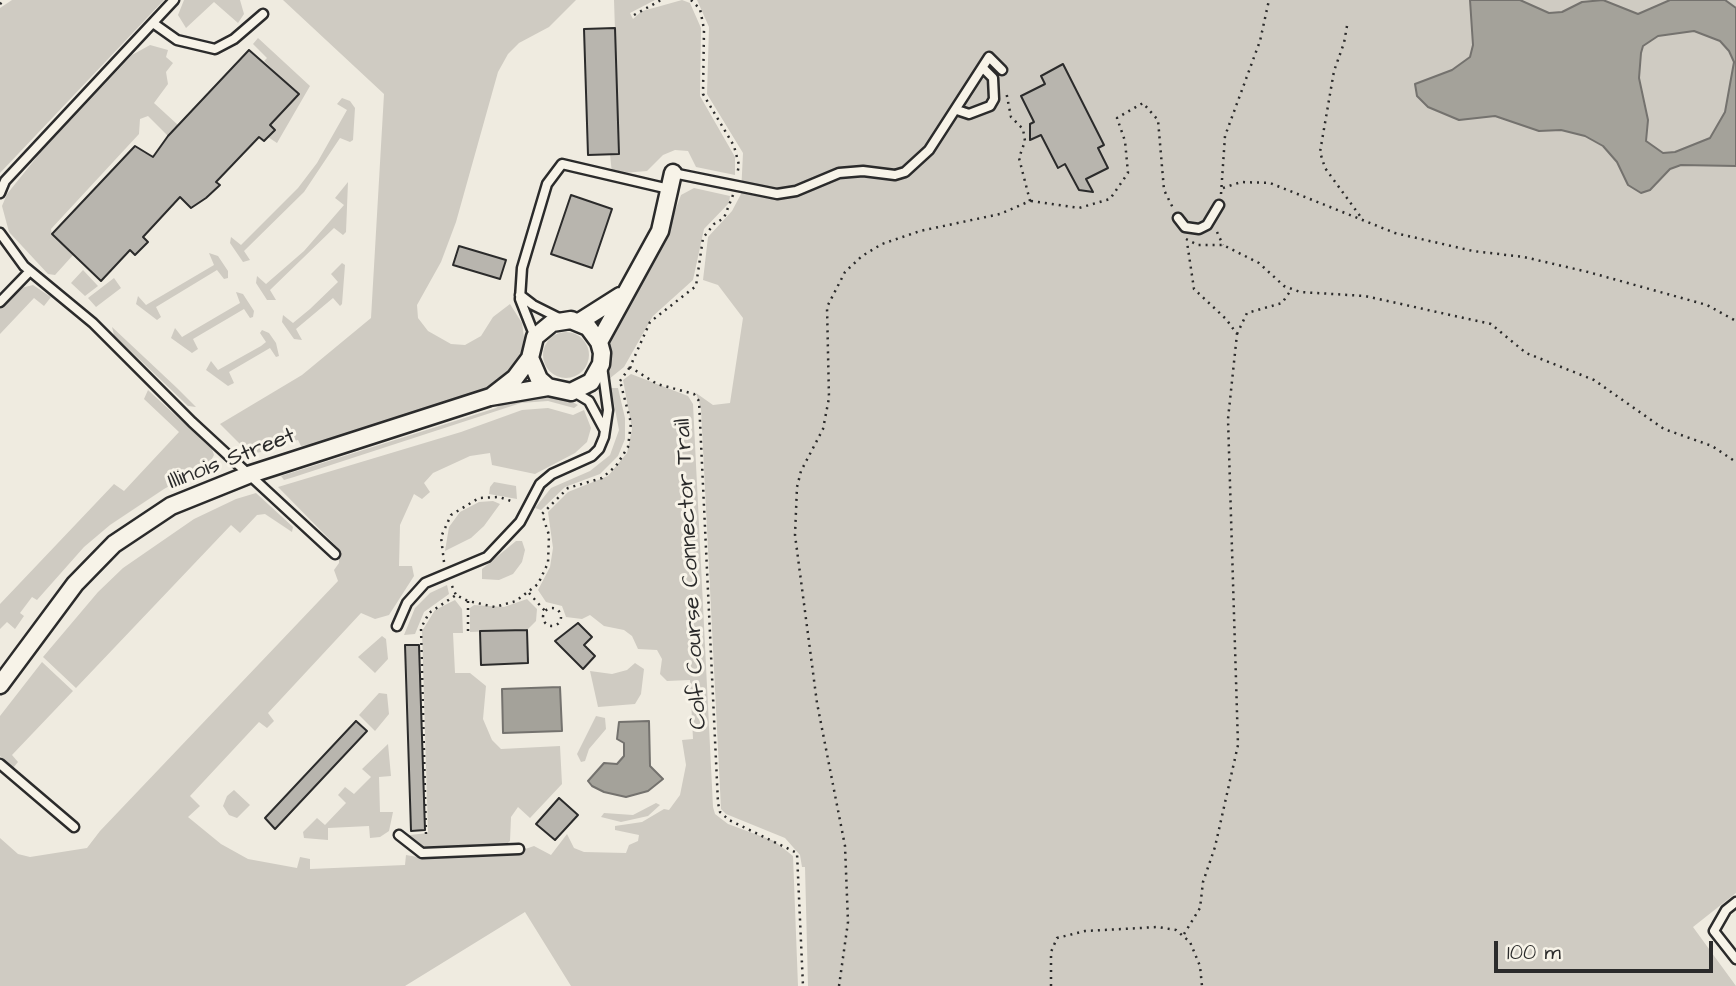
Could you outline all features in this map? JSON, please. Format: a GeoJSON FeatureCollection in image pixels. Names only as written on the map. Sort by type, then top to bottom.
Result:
{"type":"FeatureCollection","features":[{"type":"Feature","properties":{"kind":"street"},"geometry":{"type":"LineString","coordinates":[[530,358],[539,379],[548,387],[571,392],[591,382],[601,364],[599,342],[660,231],[671,181]]}},
{"type":"Feature","properties":{"kind":"street"},"geometry":{"type":"LineString","coordinates":[[579,322],[625,292]]}},
{"type":"Feature","properties":{"kind":"street"},"geometry":{"type":"LineString","coordinates":[[490,397],[515,378],[530,358],[535,337],[542,329],[562,320],[579,322],[587,327],[599,342]]}},
{"type":"Feature","properties":{"kind":"street","name":"Illinois Street"},"geometry":{"type":"LineString","coordinates":[[0,685],[75,584],[114,544],[171,506],[248,475],[490,397],[548,387]]}},
{"type":"Feature","properties":{"kind":"lane"},"geometry":{"type":"LineString","coordinates":[[0,192],[5,181],[174,0]]}},
{"type":"Feature","properties":{"kind":"lane"},"geometry":{"type":"LineString","coordinates":[[153,23],[177,40],[215,49],[234,39],[263,14]]}},
{"type":"Feature","properties":{"kind":"lane"},"geometry":{"type":"LineString","coordinates":[[535,337],[520,295],[527,246],[547,184],[562,164],[777,194],[839,173],[863,171],[895,175],[919,163],[957,110],[989,57],[1002,70]]}},
{"type":"Feature","properties":{"kind":"lane"},"geometry":{"type":"LineString","coordinates":[[957,110],[969,114],[990,106],[995,86],[993,78],[983,68]]}},
{"type":"Feature","properties":{"kind":"lane"},"geometry":{"type":"LineString","coordinates":[[1178,218],[1185,227],[1199,229],[1207,225],[1219,205]]}},
{"type":"Feature","properties":{"kind":"lane"},"geometry":{"type":"LineString","coordinates":[[0,233],[3,241],[30,271],[93,323],[248,475],[335,554]]}},
{"type":"Feature","properties":{"kind":"lane"},"geometry":{"type":"LineString","coordinates":[[0,302],[30,271]]}},
{"type":"Feature","properties":{"kind":"lane"},"geometry":{"type":"LineString","coordinates":[[520,295],[562,320]]}},
{"type":"Feature","properties":{"kind":"lane"},"geometry":{"type":"LineString","coordinates":[[397,626],[407,603],[425,583],[487,557],[520,522],[540,484],[552,474],[592,457],[605,432],[608,410],[601,364]]}},
{"type":"Feature","properties":{"kind":"lane"},"geometry":{"type":"LineString","coordinates":[[571,392],[589,401],[605,432]]}},
{"type":"Feature","properties":{"kind":"lane"},"geometry":{"type":"LineString","coordinates":[[0,764],[74,827]]}},
{"type":"Feature","properties":{"kind":"lane"},"geometry":{"type":"LineString","coordinates":[[399,835],[422,853],[519,849]]}},
{"type":"Feature","properties":{"kind":"lane"},"geometry":{"type":"LineString","coordinates":[[1736,902],[1726,910],[1714,931],[1736,959]]}},
{"type":"Feature","properties":{"kind":"path"},"geometry":{"type":"LineString","coordinates":[[0,4],[5,0]]}},
{"type":"Feature","properties":{"kind":"path"},"geometry":{"type":"LineString","coordinates":[[634,15],[661,0]]}},
{"type":"Feature","properties":{"kind":"path"},"geometry":{"type":"LineString","coordinates":[[611,384],[620,381],[630,367],[650,323],[696,286],[703,238],[714,224],[723,218],[735,187],[739,165],[734,146],[703,94],[705,29],[700,9],[691,0]]}},
{"type":"Feature","properties":{"kind":"path"},"geometry":{"type":"LineString","coordinates":[[1219,205],[1223,188],[1226,136],[1239,106],[1260,41],[1269,0]]}},
{"type":"Feature","properties":{"kind":"path"},"geometry":{"type":"LineString","coordinates":[[1347,26],[1345,43],[1334,71],[1320,152],[1325,168],[1363,220]]}},
{"type":"Feature","properties":{"kind":"path"},"geometry":{"type":"LineString","coordinates":[[1002,70],[1011,117],[1023,129],[1025,142],[1018,158],[1030,201]]}},
{"type":"Feature","properties":{"kind":"path"},"geometry":{"type":"LineString","coordinates":[[839,986],[848,922],[845,846],[817,703],[795,535],[797,487],[801,471],[823,429],[829,398],[827,307],[845,272],[862,256],[882,244],[920,232],[1000,214],[1030,201],[1079,208],[1110,198],[1128,173],[1125,141],[1117,118],[1143,103],[1158,120],[1164,190],[1187,242],[1194,289],[1226,319],[1237,334]]}},
{"type":"Feature","properties":{"kind":"path"},"geometry":{"type":"LineString","coordinates":[[1223,188],[1241,181],[1261,181],[1395,233],[1446,245],[1546,262],[1689,299],[1718,309],[1736,321]]}},
{"type":"Feature","properties":{"kind":"path"},"geometry":{"type":"LineString","coordinates":[[1217,231],[1223,245]]}},
{"type":"Feature","properties":{"kind":"path"},"geometry":{"type":"LineString","coordinates":[[1187,242],[1223,245],[1259,263],[1277,281],[1291,289],[1365,296],[1491,324],[1525,353],[1594,380],[1664,429],[1712,446],[1736,462]]}},
{"type":"Feature","properties":{"kind":"path"},"geometry":{"type":"LineString","coordinates":[[1184,934],[1200,908],[1203,882],[1215,847],[1238,744],[1228,419],[1237,334],[1248,313],[1282,303],[1291,289]]}},
{"type":"Feature","properties":{"kind":"path","name":"Colf Course Connector Trail"},"geometry":{"type":"LineString","coordinates":[[630,367],[657,384],[694,394],[699,401],[718,803],[720,812],[729,820],[797,853],[803,986]]}},
{"type":"Feature","properties":{"kind":"path"},"geometry":{"type":"LineString","coordinates":[[542,514],[568,488],[602,478],[616,466],[628,447],[631,423],[620,381]]}},
{"type":"Feature","properties":{"kind":"path"},"geometry":{"type":"LineString","coordinates":[[444,562],[442,537],[451,515],[479,498],[499,497],[511,501]]}},
{"type":"Feature","properties":{"kind":"path"},"geometry":{"type":"LineString","coordinates":[[452,586],[456,594],[468,601],[495,607],[516,601],[529,593],[538,584],[548,563],[549,535],[542,514],[537,512]]}},
{"type":"Feature","properties":{"kind":"path"},"geometry":{"type":"LineString","coordinates":[[529,593],[545,611]]}},
{"type":"Feature","properties":{"kind":"path"},"geometry":{"type":"LineString","coordinates":[[426,834],[421,628],[429,613],[456,594]]}},
{"type":"Feature","properties":{"kind":"path"},"geometry":{"type":"LineString","coordinates":[[468,601],[468,633]]}},
{"type":"Feature","properties":{"kind":"path"},"geometry":{"type":"LineString","coordinates":[[556,609],[561,614],[560,623],[555,626],[546,625],[543,617],[545,611],[556,609]]}},
{"type":"Feature","properties":{"kind":"path"},"geometry":{"type":"LineString","coordinates":[[1051,986],[1053,944],[1064,935],[1158,927],[1184,934],[1195,950],[1202,986]]}},
{"type":"Feature","properties":{"kind":"shaded area"},"geometry":{"type":"Polygon","coordinates":[[[12,0],[164,0],[0,173],[0,8],[12,0]]]}},
{"type":"Feature","properties":{"kind":"shaded area"},"geometry":{"type":"Polygon","coordinates":[[[184,0],[240,0],[244,14],[238,23],[214,2],[186,28],[178,15],[184,0]]]}},
{"type":"Feature","properties":{"kind":"shaded area"},"geometry":{"type":"Polygon","coordinates":[[[283,0],[576,0],[549,27],[519,43],[508,54],[498,72],[456,222],[441,262],[417,305],[418,318],[428,331],[451,344],[465,345],[481,336],[493,317],[510,304],[522,323],[524,337],[520,359],[513,372],[486,392],[427,411],[316,444],[301,446],[298,440],[282,444],[283,448],[250,454],[220,424],[302,375],[371,318],[384,94],[283,0]]]}},
{"type":"Feature","properties":{"kind":"shaded area"},"geometry":{"type":"Polygon","coordinates":[[[614,0],[655,0],[630,13],[633,19],[642,11],[682,0],[690,3],[701,28],[700,96],[735,157],[735,175],[696,167],[688,151],[675,150],[663,155],[647,171],[612,174],[610,154],[619,153],[614,0]]]}},
{"type":"Feature","properties":{"kind":"shaded area"},"geometry":{"type":"Polygon","coordinates":[[[697,0],[1736,0],[1736,893],[1693,927],[1736,986],[808,986],[805,867],[802,867],[800,855],[785,838],[726,814],[721,809],[701,409],[696,393],[713,405],[730,403],[743,318],[718,285],[703,280],[708,237],[732,211],[741,194],[743,153],[707,94],[709,27],[697,0]]]}},
{"type":"Feature","properties":{"kind":"shaded area"},"geometry":{"type":"Polygon","coordinates":[[[1470,0],[1520,0],[1549,13],[1562,12],[1582,2],[1603,0],[1638,14],[1670,0],[1725,0],[1736,8],[1736,166],[1681,165],[1670,169],[1650,190],[1641,193],[1628,185],[1617,162],[1603,146],[1585,136],[1561,130],[1539,131],[1495,116],[1459,120],[1428,107],[1417,96],[1415,84],[1452,70],[1470,57],[1473,45],[1470,0]],[[1694,31],[1658,36],[1643,46],[1639,78],[1648,120],[1646,141],[1663,153],[1675,152],[1710,138],[1725,112],[1734,62],[1720,41],[1694,31]]]}},
{"type":"Feature","properties":{"kind":"shaded area"},"geometry":{"type":"Polygon","coordinates":[[[258,38],[310,86],[277,143],[268,137],[270,125],[298,94],[264,61],[267,58],[253,44],[258,38]]]}},
{"type":"Feature","properties":{"kind":"shaded area"},"geometry":{"type":"Polygon","coordinates":[[[150,45],[168,50],[166,57],[173,63],[166,72],[168,84],[154,103],[178,125],[168,136],[148,116],[140,119],[139,134],[51,229],[52,234],[74,254],[55,275],[48,274],[9,232],[2,206],[7,194],[40,153],[132,55],[150,45]]]}},
{"type":"Feature","properties":{"kind":"shaded area"},"geometry":{"type":"Polygon","coordinates":[[[342,98],[350,101],[355,108],[353,140],[350,142],[340,138],[304,192],[244,251],[250,260],[243,262],[230,243],[231,237],[241,245],[298,188],[317,163],[347,110],[337,104],[342,98]]]}},
{"type":"Feature","properties":{"kind":"shaded area"},"geometry":{"type":"Polygon","coordinates":[[[348,182],[346,232],[343,235],[334,228],[270,290],[276,300],[267,300],[256,283],[257,276],[266,284],[304,251],[344,205],[335,198],[348,182]]]}},
{"type":"Feature","properties":{"kind":"shaded area"},"geometry":{"type":"Polygon","coordinates":[[[694,188],[730,196],[729,203],[704,229],[693,280],[653,316],[624,367],[609,379],[607,354],[611,333],[659,254],[681,195],[694,188]]]}},
{"type":"Feature","properties":{"kind":"shaded area"},"geometry":{"type":"Polygon","coordinates":[[[209,253],[218,256],[228,271],[228,278],[224,279],[217,270],[156,307],[161,317],[157,320],[136,304],[138,296],[146,305],[214,265],[209,253]]]}},
{"type":"Feature","properties":{"kind":"shaded area"},"geometry":{"type":"Polygon","coordinates":[[[342,263],[345,265],[342,304],[340,306],[333,298],[296,329],[302,340],[294,339],[282,322],[283,315],[293,323],[310,309],[338,282],[331,274],[342,263]]]}},
{"type":"Feature","properties":{"kind":"shaded area"},"geometry":{"type":"Polygon","coordinates":[[[83,270],[98,286],[85,296],[71,283],[83,270]]]}},
{"type":"Feature","properties":{"kind":"shaded area"},"geometry":{"type":"Polygon","coordinates":[[[114,278],[121,288],[96,307],[88,298],[114,278]]]}},
{"type":"Feature","properties":{"kind":"shaded area"},"geometry":{"type":"Polygon","coordinates":[[[33,285],[51,297],[44,306],[34,298],[0,334],[0,309],[21,288],[33,285]]]}},
{"type":"Feature","properties":{"kind":"shaded area"},"geometry":{"type":"Polygon","coordinates":[[[236,292],[243,294],[254,311],[253,317],[250,318],[244,309],[193,339],[198,349],[192,353],[171,338],[175,328],[182,337],[240,303],[236,292]]]}},
{"type":"Feature","properties":{"kind":"shaded area"},"geometry":{"type":"Polygon","coordinates":[[[112,327],[196,407],[188,406],[114,335],[112,327]]]}},
{"type":"Feature","properties":{"kind":"shaded area"},"geometry":{"type":"Polygon","coordinates":[[[262,330],[269,333],[276,343],[279,356],[276,357],[270,348],[229,372],[234,383],[228,386],[206,370],[211,361],[218,370],[261,346],[266,342],[260,333],[262,330]]]}},
{"type":"Feature","properties":{"kind":"shaded area"},"geometry":{"type":"Polygon","coordinates":[[[566,332],[582,339],[589,355],[582,371],[566,378],[550,371],[543,355],[550,339],[566,332]]]}},
{"type":"Feature","properties":{"kind":"shaded area"},"geometry":{"type":"Polygon","coordinates":[[[631,374],[688,396],[693,404],[713,807],[715,814],[728,824],[774,841],[793,856],[798,986],[571,986],[525,912],[405,986],[0,986],[0,838],[18,854],[30,857],[87,848],[100,831],[338,581],[334,570],[339,563],[339,549],[278,487],[461,432],[522,410],[548,408],[573,415],[584,410],[591,428],[587,442],[575,453],[535,474],[492,465],[490,453],[470,456],[433,473],[424,483],[430,492],[422,499],[414,494],[400,525],[399,566],[412,566],[414,576],[389,615],[375,619],[361,613],[268,713],[274,721],[267,728],[259,722],[190,796],[200,806],[188,817],[221,844],[248,859],[297,868],[300,857],[310,859],[310,869],[405,865],[406,855],[423,858],[505,856],[534,846],[551,855],[567,834],[574,848],[584,852],[626,853],[629,845],[638,841],[639,835],[615,830],[615,826],[642,822],[664,809],[669,810],[680,795],[686,765],[682,740],[693,739],[690,680],[667,681],[660,674],[662,659],[657,650],[638,649],[632,636],[624,630],[604,626],[590,615],[582,619],[566,617],[562,606],[546,602],[538,590],[550,567],[553,548],[548,512],[568,492],[608,476],[627,453],[632,429],[623,380],[631,374]]]}},
{"type":"Feature","properties":{"kind":"shaded area"},"geometry":{"type":"Polygon","coordinates":[[[611,388],[618,388],[625,418],[625,439],[618,456],[600,474],[565,487],[541,510],[535,508],[551,488],[590,471],[610,455],[619,430],[611,388]]]}},
{"type":"Feature","properties":{"kind":"shaded area"},"geometry":{"type":"Polygon","coordinates":[[[148,390],[212,449],[214,455],[209,464],[164,489],[110,525],[84,547],[37,600],[32,597],[20,613],[24,616],[15,629],[7,622],[0,629],[0,604],[114,484],[124,491],[179,432],[144,399],[148,390]]]}},
{"type":"Feature","properties":{"kind":"shaded area"},"geometry":{"type":"Polygon","coordinates":[[[538,395],[563,397],[578,405],[574,408],[548,401],[521,403],[294,477],[284,480],[281,476],[496,408],[505,401],[538,395]]]}},
{"type":"Feature","properties":{"kind":"shaded area"},"geometry":{"type":"Polygon","coordinates":[[[494,482],[516,486],[517,499],[489,494],[494,482]]]}},
{"type":"Feature","properties":{"kind":"shaded area"},"geometry":{"type":"Polygon","coordinates":[[[256,493],[293,527],[292,532],[265,514],[257,515],[240,533],[231,525],[76,688],[43,657],[98,592],[123,568],[194,519],[236,499],[256,493]]]}},
{"type":"Feature","properties":{"kind":"shaded area"},"geometry":{"type":"Polygon","coordinates":[[[493,501],[500,504],[484,526],[471,538],[445,551],[449,527],[460,512],[479,502],[493,501]]]}},
{"type":"Feature","properties":{"kind":"shaded area"},"geometry":{"type":"Polygon","coordinates":[[[516,541],[522,541],[525,550],[522,562],[513,574],[499,580],[482,579],[482,569],[516,541]]]}},
{"type":"Feature","properties":{"kind":"shaded area"},"geometry":{"type":"Polygon","coordinates":[[[447,585],[449,594],[424,612],[415,634],[404,635],[415,608],[430,593],[447,585]]]}},
{"type":"Feature","properties":{"kind":"shaded area"},"geometry":{"type":"Polygon","coordinates":[[[527,599],[537,609],[536,621],[527,630],[470,632],[470,608],[474,605],[504,607],[527,599]]]}},
{"type":"Feature","properties":{"kind":"shaded area"},"geometry":{"type":"Polygon","coordinates":[[[455,600],[462,609],[463,633],[453,633],[455,673],[470,673],[486,686],[483,719],[492,740],[501,749],[560,746],[562,784],[530,818],[518,807],[511,817],[510,841],[504,846],[430,849],[421,848],[409,839],[410,835],[428,833],[422,631],[435,610],[455,600]]]}},
{"type":"Feature","properties":{"kind":"shaded area"},"geometry":{"type":"Polygon","coordinates":[[[382,636],[386,639],[388,659],[375,673],[358,657],[382,636]]]}},
{"type":"Feature","properties":{"kind":"shaded area"},"geometry":{"type":"Polygon","coordinates":[[[42,662],[73,691],[12,755],[18,762],[13,768],[0,756],[0,716],[42,662]]]}},
{"type":"Feature","properties":{"kind":"shaded area"},"geometry":{"type":"Polygon","coordinates":[[[635,663],[644,669],[641,694],[635,704],[598,707],[590,671],[612,674],[627,670],[635,663]]]}},
{"type":"Feature","properties":{"kind":"shaded area"},"geometry":{"type":"Polygon","coordinates":[[[560,687],[562,731],[503,733],[502,689],[560,687]]]}},
{"type":"Feature","properties":{"kind":"shaded area"},"geometry":{"type":"Polygon","coordinates":[[[379,693],[387,694],[389,714],[375,731],[359,715],[379,693]]]}},
{"type":"Feature","properties":{"kind":"shaded area"},"geometry":{"type":"Polygon","coordinates":[[[596,716],[605,718],[606,729],[589,749],[585,761],[581,762],[577,754],[596,716]]]}},
{"type":"Feature","properties":{"kind":"shaded area"},"geometry":{"type":"Polygon","coordinates":[[[649,721],[650,766],[663,779],[648,791],[626,797],[592,786],[588,781],[604,763],[617,764],[624,756],[624,743],[617,739],[619,722],[649,721]]]}},
{"type":"Feature","properties":{"kind":"shaded area"},"geometry":{"type":"Polygon","coordinates":[[[388,744],[391,776],[379,777],[380,812],[393,812],[389,831],[380,837],[370,838],[369,826],[328,828],[328,840],[304,838],[303,832],[317,818],[325,825],[346,803],[338,795],[345,787],[354,794],[371,777],[362,769],[388,744]]]}},
{"type":"Feature","properties":{"kind":"shaded area"},"geometry":{"type":"Polygon","coordinates":[[[234,790],[250,805],[237,818],[229,815],[223,806],[227,796],[234,790]]]}},
{"type":"Feature","properties":{"kind":"shaded area"},"geometry":{"type":"Polygon","coordinates":[[[656,803],[660,805],[648,816],[621,822],[601,817],[604,813],[633,815],[656,803]]]}},
{"type":"Feature","properties":{"kind":"building"},"geometry":{"type":"Polygon","coordinates":[[[615,28],[619,154],[588,155],[584,29],[615,28]]]}},
{"type":"Feature","properties":{"kind":"building"},"geometry":{"type":"Polygon","coordinates":[[[249,50],[299,94],[270,125],[275,130],[264,141],[259,137],[216,182],[220,185],[191,208],[180,197],[143,237],[148,242],[135,255],[130,250],[101,281],[52,234],[135,146],[153,157],[168,136],[249,50]]]}},
{"type":"Feature","properties":{"kind":"building"},"geometry":{"type":"Polygon","coordinates":[[[1063,64],[1104,145],[1098,148],[1108,168],[1086,179],[1093,192],[1079,190],[1065,164],[1058,168],[1041,135],[1030,140],[1030,124],[1034,122],[1021,96],[1045,84],[1041,76],[1063,64]]]}},
{"type":"Feature","properties":{"kind":"building"},"geometry":{"type":"Polygon","coordinates":[[[571,195],[612,209],[592,268],[551,254],[571,195]]]}},
{"type":"Feature","properties":{"kind":"building"},"geometry":{"type":"Polygon","coordinates":[[[459,246],[506,260],[500,279],[453,265],[459,246]]]}},
{"type":"Feature","properties":{"kind":"building"},"geometry":{"type":"Polygon","coordinates":[[[578,623],[592,637],[584,645],[595,656],[583,669],[555,641],[578,623]]]}},
{"type":"Feature","properties":{"kind":"building"},"geometry":{"type":"Polygon","coordinates":[[[527,630],[528,663],[481,665],[480,631],[527,630]]]}},
{"type":"Feature","properties":{"kind":"building"},"geometry":{"type":"Polygon","coordinates":[[[405,645],[419,645],[425,830],[411,831],[405,645]]]}},
{"type":"Feature","properties":{"kind":"building"},"geometry":{"type":"Polygon","coordinates":[[[356,721],[367,731],[275,829],[265,818],[356,721]]]}},
{"type":"Feature","properties":{"kind":"building"},"geometry":{"type":"Polygon","coordinates":[[[559,798],[578,815],[555,840],[536,824],[559,798]]]}}]}
